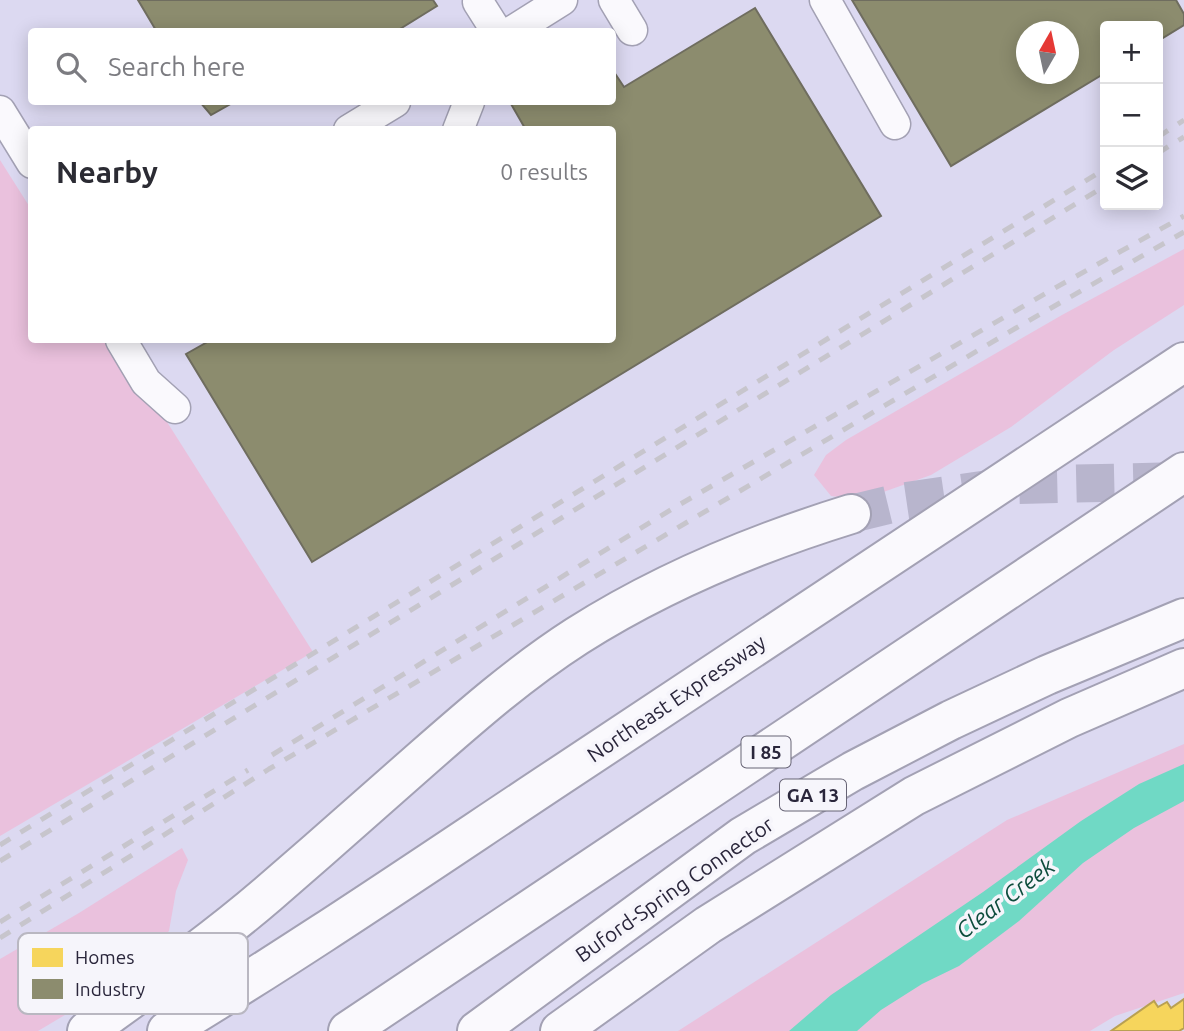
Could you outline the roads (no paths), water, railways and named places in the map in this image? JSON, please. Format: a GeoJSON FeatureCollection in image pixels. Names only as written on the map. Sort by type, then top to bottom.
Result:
{"type":"FeatureCollection","features":[{"type":"Feature","properties":{"kind":"highway","name":"Northeast Expressway"},"geometry":{"type":"LineString","coordinates":[[248,982],[1184,362]]}},
{"type":"Feature","properties":{"kind":"highway","name":"I 85"},"geometry":{"type":"LineString","coordinates":[[348,1031],[1184,472]]}},
{"type":"Feature","properties":{"kind":"highway"},"geometry":{"type":"LineString","coordinates":[[218,933],[265,896],[481,707],[576,637],[634,602],[727,557],[851,514]]}},
{"type":"Feature","properties":{"kind":"highway","name":"Buford-Spring Connector"},"geometry":{"type":"LineString","coordinates":[[477,1031],[743,836],[853,771],[951,720],[1047,675],[1184,618]]}},
{"type":"Feature","properties":{"kind":"highway","name":"GA 13"},"geometry":{"type":"LineString","coordinates":[[560,1031],[708,925],[914,796],[1069,718],[1184,668]]}},
{"type":"Feature","properties":{"kind":"highway"},"geometry":{"type":"LineString","coordinates":[[87,1031],[111,1014]]}},
{"type":"Feature","properties":{"kind":"highway","name":"Northeast Expressway"},"geometry":{"type":"LineString","coordinates":[[167,1031],[195,1014]]}},
{"type":"Feature","properties":{"kind":"street"},"geometry":{"type":"LineString","coordinates":[[517,28],[562,0]]}},
{"type":"Feature","properties":{"kind":"street"},"geometry":{"type":"LineString","coordinates":[[614,0],[632,30]]}},
{"type":"Feature","properties":{"kind":"street"},"geometry":{"type":"LineString","coordinates":[[825,0],[895,124]]}},
{"type":"Feature","properties":{"kind":"street"},"geometry":{"type":"LineString","coordinates":[[478,2],[494,28]]}},
{"type":"Feature","properties":{"kind":"street"},"geometry":{"type":"LineString","coordinates":[[356,126],[390,105]]}},
{"type":"Feature","properties":{"kind":"street"},"geometry":{"type":"LineString","coordinates":[[459,126],[468,105]]}},
{"type":"Feature","properties":{"kind":"street"},"geometry":{"type":"LineString","coordinates":[[0,111],[28,156]]}},
{"type":"Feature","properties":{"kind":"street"},"geometry":{"type":"LineString","coordinates":[[123,343],[146,383],[175,408]]}},
{"type":"Feature","properties":{"kind":"water","name":"Clear Creek"},"geometry":{"type":"Polygon","coordinates":[[[1184,764],[1184,801],[1134,828],[1083,863],[1019,921],[959,966],[922,984],[881,1010],[857,1031],[789,1031],[831,995],[983,892],[1081,821],[1139,784],[1184,764]]]}},
{"type":"Feature","properties":{"kind":"tunnel"},"geometry":{"type":"LineString","coordinates":[[851,514],[900,502],[1016,485],[1184,481]]}},
{"type":"Feature","properties":{"kind":"railway"},"geometry":{"type":"LineString","coordinates":[[1163,134],[1184,120]]}},
{"type":"Feature","properties":{"kind":"railway"},"geometry":{"type":"LineString","coordinates":[[1163,150],[1184,137]]}},
{"type":"Feature","properties":{"kind":"railway"},"geometry":{"type":"LineString","coordinates":[[0,845],[1100,172]]}},
{"type":"Feature","properties":{"kind":"railway"},"geometry":{"type":"LineString","coordinates":[[0,861],[1100,189]]}},
{"type":"Feature","properties":{"kind":"railway"},"geometry":{"type":"LineString","coordinates":[[272,755],[677,506],[1184,216]]}},
{"type":"Feature","properties":{"kind":"railway"},"geometry":{"type":"LineString","coordinates":[[0,938],[269,769],[1016,328],[1184,232]]}},
{"type":"Feature","properties":{"kind":"railway"},"geometry":{"type":"LineString","coordinates":[[0,922],[248,770]]}}]}
